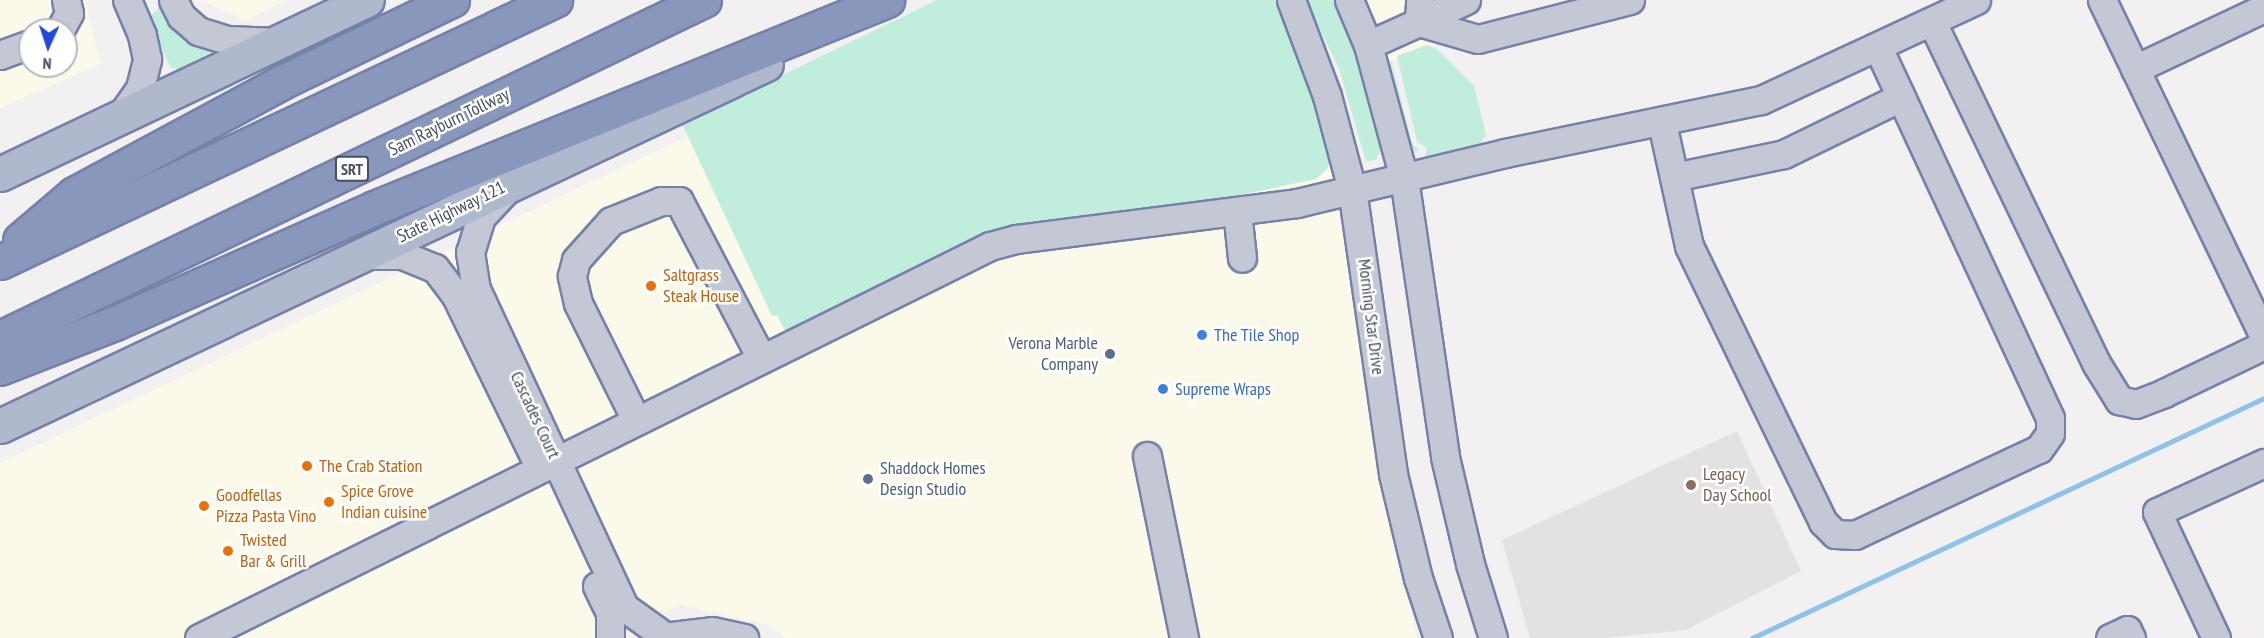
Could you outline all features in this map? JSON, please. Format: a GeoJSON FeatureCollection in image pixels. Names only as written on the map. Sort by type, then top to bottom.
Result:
{"type":"FeatureCollection","features":[{"type":"Feature","properties":{"kind":"highway"},"geometry":{"type":"LineString","coordinates":[[0,257],[74,194],[282,82],[452,0]]}},
{"type":"Feature","properties":{"kind":"highway"},"geometry":{"type":"LineString","coordinates":[[0,262],[555,0]]}},
{"type":"Feature","properties":{"kind":"highway","name":"Sam Rayburn Tollway"},"geometry":{"type":"LineString","coordinates":[[0,338],[704,0]]}},
{"type":"Feature","properties":{"kind":"highway"},"geometry":{"type":"LineString","coordinates":[[0,368],[115,323],[404,196],[887,0]]}},
{"type":"Feature","properties":{"kind":"main road"},"geometry":{"type":"LineString","coordinates":[[0,174],[367,0]]}},
{"type":"Feature","properties":{"kind":"main road","name":"State Highway 121"},"geometry":{"type":"LineString","coordinates":[[0,426],[902,0]]}},
{"type":"Feature","properties":{"kind":"street"},"geometry":{"type":"LineString","coordinates":[[66,0],[69,13],[66,18]]}},
{"type":"Feature","properties":{"kind":"street"},"geometry":{"type":"LineString","coordinates":[[120,117],[140,88],[147,59],[142,35],[127,0]]}},
{"type":"Feature","properties":{"kind":"street"},"geometry":{"type":"LineString","coordinates":[[173,0],[181,16],[198,32],[228,40],[278,42]]}},
{"type":"Feature","properties":{"kind":"street","name":"Morning Star Drive"},"geometry":{"type":"LineString","coordinates":[[1291,0],[1327,96],[1352,189],[1393,474],[1438,638]]}},
{"type":"Feature","properties":{"kind":"street"},"geometry":{"type":"LineString","coordinates":[[1349,0],[1368,45],[1404,178],[1445,457],[1470,564],[1493,638]]}},
{"type":"Feature","properties":{"kind":"street"},"geometry":{"type":"LineString","coordinates":[[1368,45],[1419,11],[1466,0]]}},
{"type":"Feature","properties":{"kind":"street"},"geometry":{"type":"LineString","coordinates":[[1419,11],[1478,39],[1630,0]]}},
{"type":"Feature","properties":{"kind":"street"},"geometry":{"type":"LineString","coordinates":[[199,638],[990,246],[1017,239],[1237,211],[1404,178],[1505,153],[1662,123],[1761,100],[1878,48],[1977,0]]}},
{"type":"Feature","properties":{"kind":"street"},"geometry":{"type":"LineString","coordinates":[[2102,0],[2264,337]]}},
{"type":"Feature","properties":{"kind":"street"},"geometry":{"type":"LineString","coordinates":[[2135,69],[2264,8]]}},
{"type":"Feature","properties":{"kind":"street"},"geometry":{"type":"LineString","coordinates":[[1932,22],[2096,363],[2119,399],[2136,404],[2264,345]]}},
{"type":"Feature","properties":{"kind":"street"},"geometry":{"type":"LineString","coordinates":[[0,55],[18,48]]}},
{"type":"Feature","properties":{"kind":"street"},"geometry":{"type":"LineString","coordinates":[[1662,123],[1689,246],[1822,522],[1835,534],[1855,535],[2039,449],[2050,433],[2050,418],[1878,48]]}},
{"type":"Feature","properties":{"kind":"street"},"geometry":{"type":"LineString","coordinates":[[1674,177],[1784,154],[1901,97]]}},
{"type":"Feature","properties":{"kind":"street","name":"Cascades Court"},"geometry":{"type":"LineString","coordinates":[[513,182],[482,217],[470,252],[476,288],[610,613],[610,638]]}},
{"type":"Feature","properties":{"kind":"street"},"geometry":{"type":"LineString","coordinates":[[636,420],[578,303],[572,276],[576,260],[611,222],[661,201],[679,201],[761,358]]}},
{"type":"Feature","properties":{"kind":"street"},"geometry":{"type":"LineString","coordinates":[[1237,211],[1242,258]]}},
{"type":"Feature","properties":{"kind":"street","name":"Cascades Court"},"geometry":{"type":"LineString","coordinates":[[361,255],[402,255],[435,268],[456,296],[624,607],[659,637]]}},
{"type":"Feature","properties":{"kind":"street"},"geometry":{"type":"LineString","coordinates":[[1147,456],[1184,638]]}},
{"type":"Feature","properties":{"kind":"street"},"geometry":{"type":"LineString","coordinates":[[2216,638],[2157,512],[2264,463]]}},
{"type":"Feature","properties":{"kind":"street"},"geometry":{"type":"LineString","coordinates":[[2110,638],[2127,630],[2131,638]]}},
{"type":"Feature","properties":{"kind":"street"},"geometry":{"type":"LineString","coordinates":[[659,637],[712,631],[744,638]]}},
{"type":"Feature","properties":{"kind":"shaded area"},"geometry":{"type":"Polygon","coordinates":[[[0,0],[85,0],[100,64],[78,74],[78,18],[18,18],[18,78],[68,78],[0,108],[0,0]]]}},
{"type":"Feature","properties":{"kind":"shaded area"},"geometry":{"type":"Polygon","coordinates":[[[201,0],[287,0],[245,20],[201,0]]]}},
{"type":"Feature","properties":{"kind":"shaded area"},"geometry":{"type":"Polygon","coordinates":[[[974,0],[1314,102],[1350,240],[1375,451],[1417,638],[786,638],[769,625],[680,605],[608,638],[0,638],[0,463],[974,0]]]}},
{"type":"Feature","properties":{"kind":"shaded area"},"geometry":{"type":"Polygon","coordinates":[[[1359,0],[1481,0],[1452,13],[1434,45],[1386,64],[1359,0]]]}},
{"type":"Feature","properties":{"kind":"shaded area","name":"Legacy Day School"},"geometry":{"type":"Polygon","coordinates":[[[1737,431],[1801,571],[1686,630],[1605,638],[1530,638],[1502,540],[1737,431]]]}},
{"type":"Feature","properties":{"kind":"green space"},"geometry":{"type":"Polygon","coordinates":[[[937,0],[1281,0],[1317,98],[1332,157],[1327,169],[1316,179],[1192,205],[1010,227],[979,238],[785,331],[777,315],[772,316],[682,124],[937,0]]]}},
{"type":"Feature","properties":{"kind":"green space"},"geometry":{"type":"Polygon","coordinates":[[[1305,0],[1338,0],[1360,57],[1384,143],[1376,160],[1366,161],[1339,68],[1305,0]]]}},
{"type":"Feature","properties":{"kind":"green space"},"geometry":{"type":"Polygon","coordinates":[[[159,8],[166,9],[211,47],[210,53],[178,69],[171,68],[147,19],[159,8]]]}},
{"type":"Feature","properties":{"kind":"green space"},"geometry":{"type":"Polygon","coordinates":[[[1427,45],[1437,49],[1474,86],[1486,135],[1477,148],[1425,158],[1427,148],[1417,142],[1397,56],[1427,45]]]}},
{"type":"Feature","properties":{"kind":"green space"},"geometry":{"type":"Polygon","coordinates":[[[1391,60],[1412,143],[1419,150],[1416,152],[1408,145],[1388,67],[1391,60]]]}},
{"type":"Feature","properties":{"kind":"waterway"},"geometry":{"type":"LineString","coordinates":[[1752,638],[2264,398]]}},
{"type":"Feature","properties":{"kind":"place","name":"Saltgrass Steak House"},"geometry":{"type":"Point","coordinates":[651,286]}},
{"type":"Feature","properties":{"kind":"place","name":"The Tile Shop"},"geometry":{"type":"Point","coordinates":[1202,335]}},
{"type":"Feature","properties":{"kind":"place","name":"Verona Marble Company"},"geometry":{"type":"Point","coordinates":[1110,354]}},
{"type":"Feature","properties":{"kind":"place","name":"Supreme Wraps"},"geometry":{"type":"Point","coordinates":[1163,389]}},
{"type":"Feature","properties":{"kind":"place","name":"The Crab Station"},"geometry":{"type":"Point","coordinates":[307,466]}},
{"type":"Feature","properties":{"kind":"place","name":"Shaddock Homes Design Studio"},"geometry":{"type":"Point","coordinates":[868,479]}},
{"type":"Feature","properties":{"kind":"place","name":"Legacy Day School"},"geometry":{"type":"Point","coordinates":[1691,485]}},
{"type":"Feature","properties":{"kind":"place","name":"Spice Grove Indian cuisine"},"geometry":{"type":"Point","coordinates":[329,502]}},
{"type":"Feature","properties":{"kind":"place","name":"Goodfellas Pizza Pasta Vino"},"geometry":{"type":"Point","coordinates":[204,506]}},
{"type":"Feature","properties":{"kind":"place","name":"Twisted Bar & Grill"},"geometry":{"type":"Point","coordinates":[228,551]}}]}
